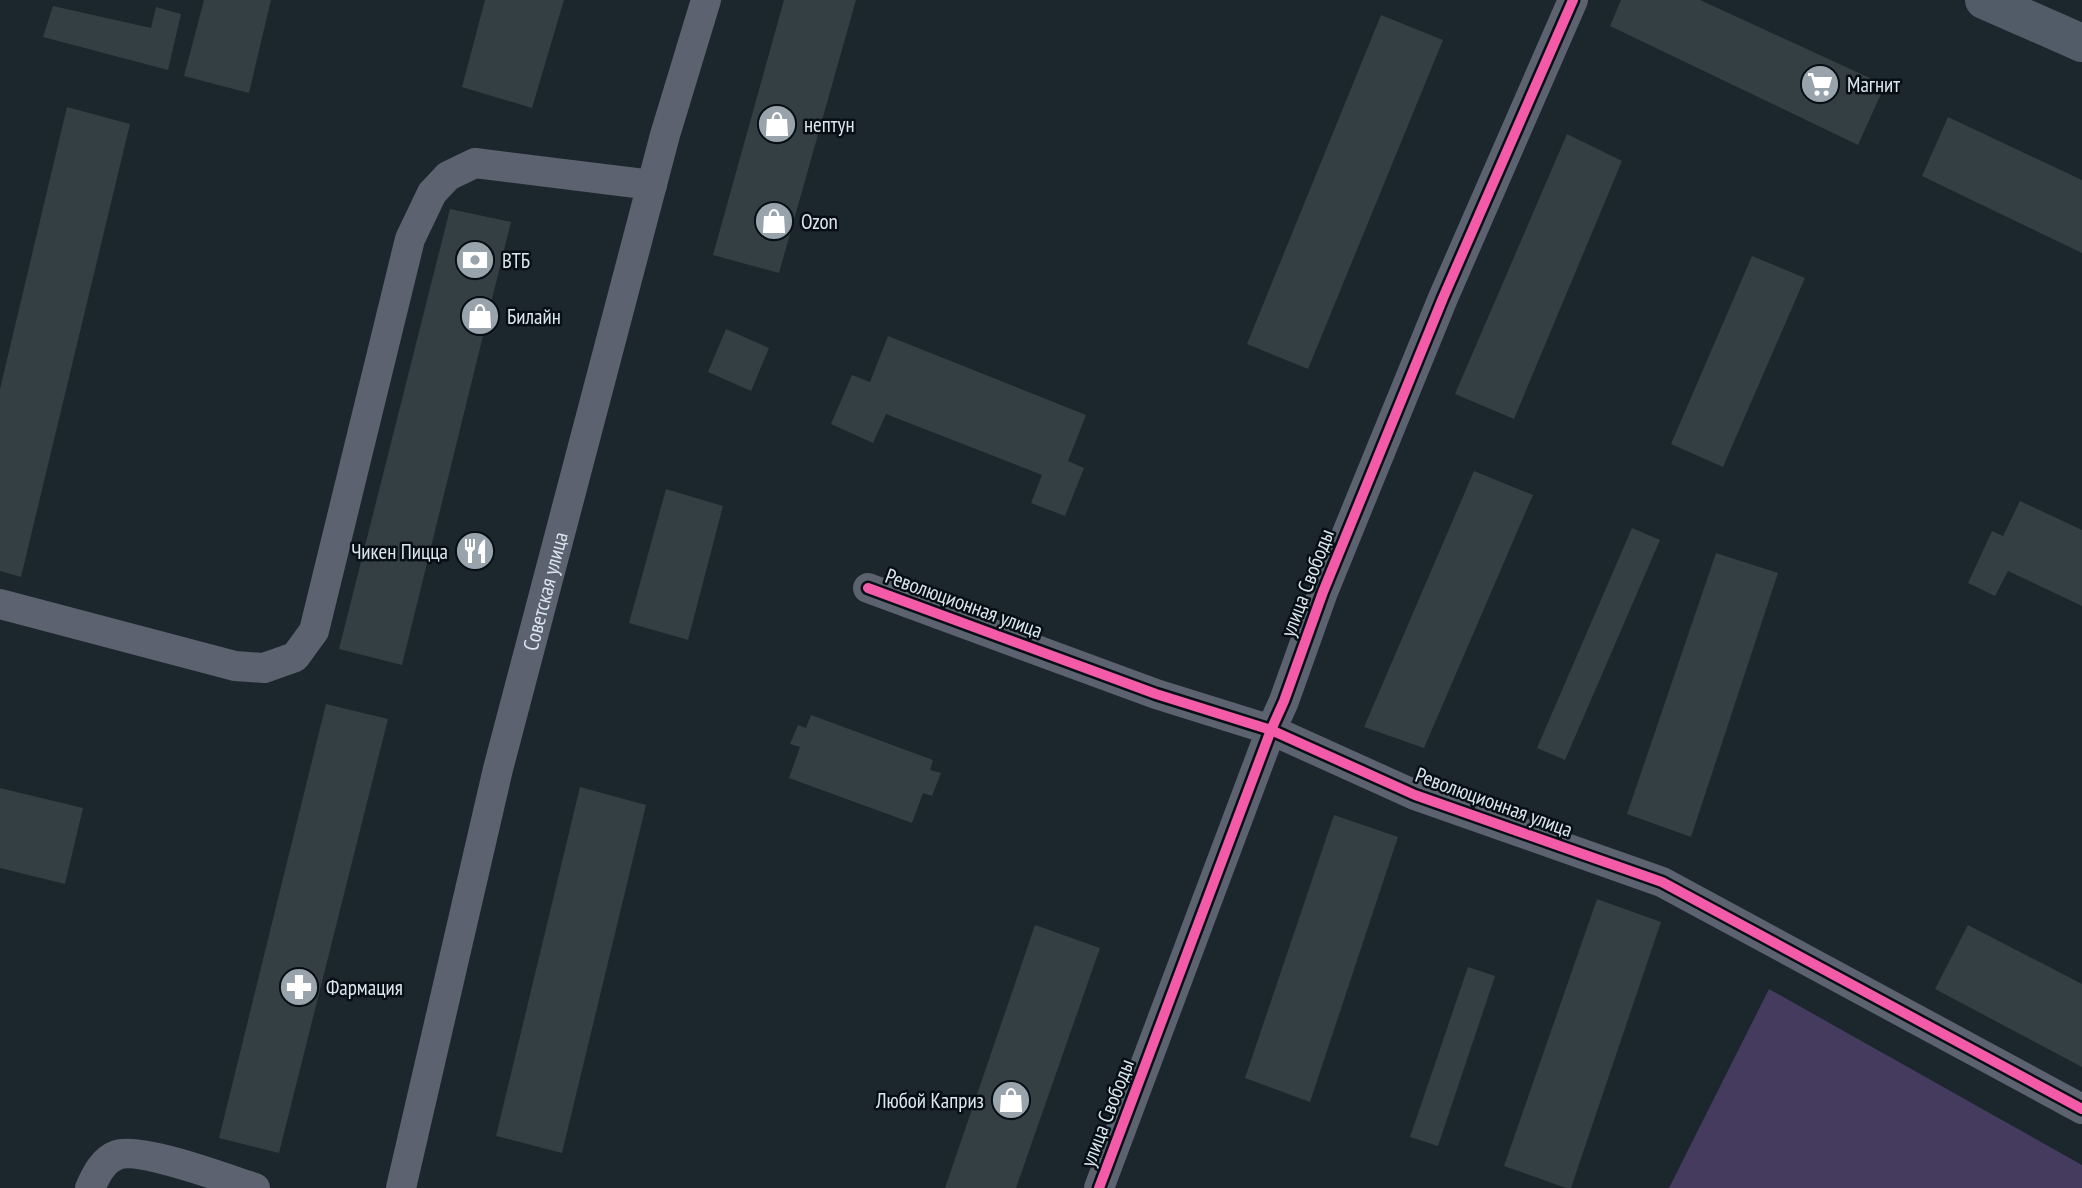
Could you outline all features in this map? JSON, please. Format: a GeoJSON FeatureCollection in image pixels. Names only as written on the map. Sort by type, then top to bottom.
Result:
{"type":"FeatureCollection","features":[{"type":"Feature","properties":{"kind":"street","name":"Советская улица"},"geometry":{"type":"LineString","coordinates":[[401,1188],[498,769],[652,185],[706,0]]}},
{"type":"Feature","properties":{"kind":"street","name":"улица Свободы"},"geometry":{"type":"LineString","coordinates":[[1099,1188],[1323,592],[1438,310],[1573,0]]}},
{"type":"Feature","properties":{"kind":"street"},"geometry":{"type":"LineString","coordinates":[[1984,0],[2082,43]]}},
{"type":"Feature","properties":{"kind":"street"},"geometry":{"type":"LineString","coordinates":[[0,604],[235,666],[264,668],[295,657],[314,631],[410,239],[432,193],[448,176],[475,163],[652,185]]}},
{"type":"Feature","properties":{"kind":"street","name":"Революционная улица"},"geometry":{"type":"LineString","coordinates":[[868,588],[1156,694],[1271,730],[1415,795],[1661,882],[2082,1109]]}},
{"type":"Feature","properties":{"kind":"street"},"geometry":{"type":"LineString","coordinates":[[90,1188],[100,1168],[117,1155],[131,1154],[173,1162],[255,1188]]}},
{"type":"Feature","properties":{"kind":"shaded area"},"geometry":{"type":"Polygon","coordinates":[[[1769,989],[2082,1165],[2082,1188],[1669,1188],[1769,989]]]}},
{"type":"Feature","properties":{"kind":"building"},"geometry":{"type":"Polygon","coordinates":[[[204,0],[271,0],[249,93],[184,76],[204,0]]]}},
{"type":"Feature","properties":{"kind":"building"},"geometry":{"type":"Polygon","coordinates":[[[485,0],[564,0],[532,108],[462,87],[485,0]]]}},
{"type":"Feature","properties":{"kind":"building"},"geometry":{"type":"Polygon","coordinates":[[[784,0],[856,0],[779,273],[713,255],[784,0]]]}},
{"type":"Feature","properties":{"kind":"building"},"geometry":{"type":"Polygon","coordinates":[[[1621,0],[1700,0],[1885,85],[1858,145],[1610,26],[1621,0]]]}},
{"type":"Feature","properties":{"kind":"building"},"geometry":{"type":"Polygon","coordinates":[[[53,6],[151,28],[156,7],[181,14],[168,70],[43,37],[53,6]]]}},
{"type":"Feature","properties":{"kind":"building"},"geometry":{"type":"Polygon","coordinates":[[[1381,15],[1443,40],[1308,369],[1247,344],[1381,15]]]}},
{"type":"Feature","properties":{"kind":"building"},"geometry":{"type":"Polygon","coordinates":[[[67,107],[130,124],[21,577],[0,571],[0,389],[67,107]]]}},
{"type":"Feature","properties":{"kind":"building"},"geometry":{"type":"Polygon","coordinates":[[[1948,117],[2082,180],[2082,253],[1922,176],[1948,117]]]}},
{"type":"Feature","properties":{"kind":"building"},"geometry":{"type":"Polygon","coordinates":[[[1567,134],[1622,161],[1514,419],[1455,394],[1567,134]]]}},
{"type":"Feature","properties":{"kind":"building"},"geometry":{"type":"Polygon","coordinates":[[[450,209],[511,222],[402,665],[339,649],[450,209]]]}},
{"type":"Feature","properties":{"kind":"building"},"geometry":{"type":"Polygon","coordinates":[[[1752,256],[1805,278],[1723,467],[1671,444],[1752,256]]]}},
{"type":"Feature","properties":{"kind":"building"},"geometry":{"type":"Polygon","coordinates":[[[726,329],[769,348],[751,391],[708,372],[726,329]]]}},
{"type":"Feature","properties":{"kind":"building"},"geometry":{"type":"Polygon","coordinates":[[[888,336],[1086,415],[1068,461],[1084,468],[1065,516],[1031,503],[1042,475],[886,414],[873,443],[831,424],[852,375],[870,382],[888,336]]]}},
{"type":"Feature","properties":{"kind":"building"},"geometry":{"type":"Polygon","coordinates":[[[1474,471],[1533,495],[1424,748],[1364,727],[1474,471]]]}},
{"type":"Feature","properties":{"kind":"building"},"geometry":{"type":"Polygon","coordinates":[[[666,489],[723,506],[688,640],[629,623],[666,489]]]}},
{"type":"Feature","properties":{"kind":"building"},"geometry":{"type":"Polygon","coordinates":[[[2020,501],[2082,530],[2082,606],[2008,571],[1995,596],[1968,583],[1992,531],[2003,536],[2020,501]]]}},
{"type":"Feature","properties":{"kind":"building"},"geometry":{"type":"Polygon","coordinates":[[[1632,528],[1660,540],[1565,760],[1537,748],[1632,528]]]}},
{"type":"Feature","properties":{"kind":"building"},"geometry":{"type":"Polygon","coordinates":[[[1716,553],[1778,573],[1691,837],[1627,814],[1716,553]]]}},
{"type":"Feature","properties":{"kind":"building"},"geometry":{"type":"Polygon","coordinates":[[[326,704],[388,719],[279,1153],[219,1138],[326,704]]]}},
{"type":"Feature","properties":{"kind":"building"},"geometry":{"type":"Polygon","coordinates":[[[811,715],[933,760],[930,770],[941,773],[932,796],[923,793],[912,823],[789,778],[800,747],[790,744],[798,725],[806,728],[811,715]]]}},
{"type":"Feature","properties":{"kind":"building"},"geometry":{"type":"Polygon","coordinates":[[[580,787],[646,805],[562,1153],[496,1136],[580,787]]]}},
{"type":"Feature","properties":{"kind":"building"},"geometry":{"type":"Polygon","coordinates":[[[0,788],[83,808],[65,884],[0,868],[0,788]]]}},
{"type":"Feature","properties":{"kind":"building"},"geometry":{"type":"Polygon","coordinates":[[[1334,815],[1398,837],[1310,1102],[1245,1078],[1334,815]]]}},
{"type":"Feature","properties":{"kind":"building"},"geometry":{"type":"Polygon","coordinates":[[[1597,899],[1661,922],[1571,1188],[1566,1188],[1504,1166],[1597,899]]]}},
{"type":"Feature","properties":{"kind":"building"},"geometry":{"type":"Polygon","coordinates":[[[1035,925],[1100,948],[1016,1188],[945,1188],[1035,925]]]}},
{"type":"Feature","properties":{"kind":"building"},"geometry":{"type":"Polygon","coordinates":[[[1968,925],[2082,984],[2082,1067],[1935,989],[1968,925]]]}},
{"type":"Feature","properties":{"kind":"building"},"geometry":{"type":"Polygon","coordinates":[[[1468,967],[1495,976],[1438,1146],[1410,1137],[1468,967]]]}},
{"type":"Feature","properties":{"kind":"cycle path"},"geometry":{"type":"LineString","coordinates":[[1099,1188],[1323,592],[1443,298],[1573,0]]}},
{"type":"Feature","properties":{"kind":"cycle path"},"geometry":{"type":"LineString","coordinates":[[868,588],[1156,694],[1271,730],[1415,795],[1662,882],[2082,1109]]}},
{"type":"Feature","properties":{"kind":"place","name":"Магнит"},"geometry":{"type":"Point","coordinates":[1820,84]}},
{"type":"Feature","properties":{"kind":"place","name":"нептун"},"geometry":{"type":"Point","coordinates":[777,124]}},
{"type":"Feature","properties":{"kind":"place","name":"Ozon"},"geometry":{"type":"Point","coordinates":[774,221]}},
{"type":"Feature","properties":{"kind":"place","name":"ВТБ"},"geometry":{"type":"Point","coordinates":[475,260]}},
{"type":"Feature","properties":{"kind":"place","name":"Билайн"},"geometry":{"type":"Point","coordinates":[480,316]}},
{"type":"Feature","properties":{"kind":"place","name":"Чикен Пицца"},"geometry":{"type":"Point","coordinates":[475,551]}},
{"type":"Feature","properties":{"kind":"place","name":"Фармация"},"geometry":{"type":"Point","coordinates":[299,987]}},
{"type":"Feature","properties":{"kind":"place","name":"Любой Каприз"},"geometry":{"type":"Point","coordinates":[1011,1100]}}]}
